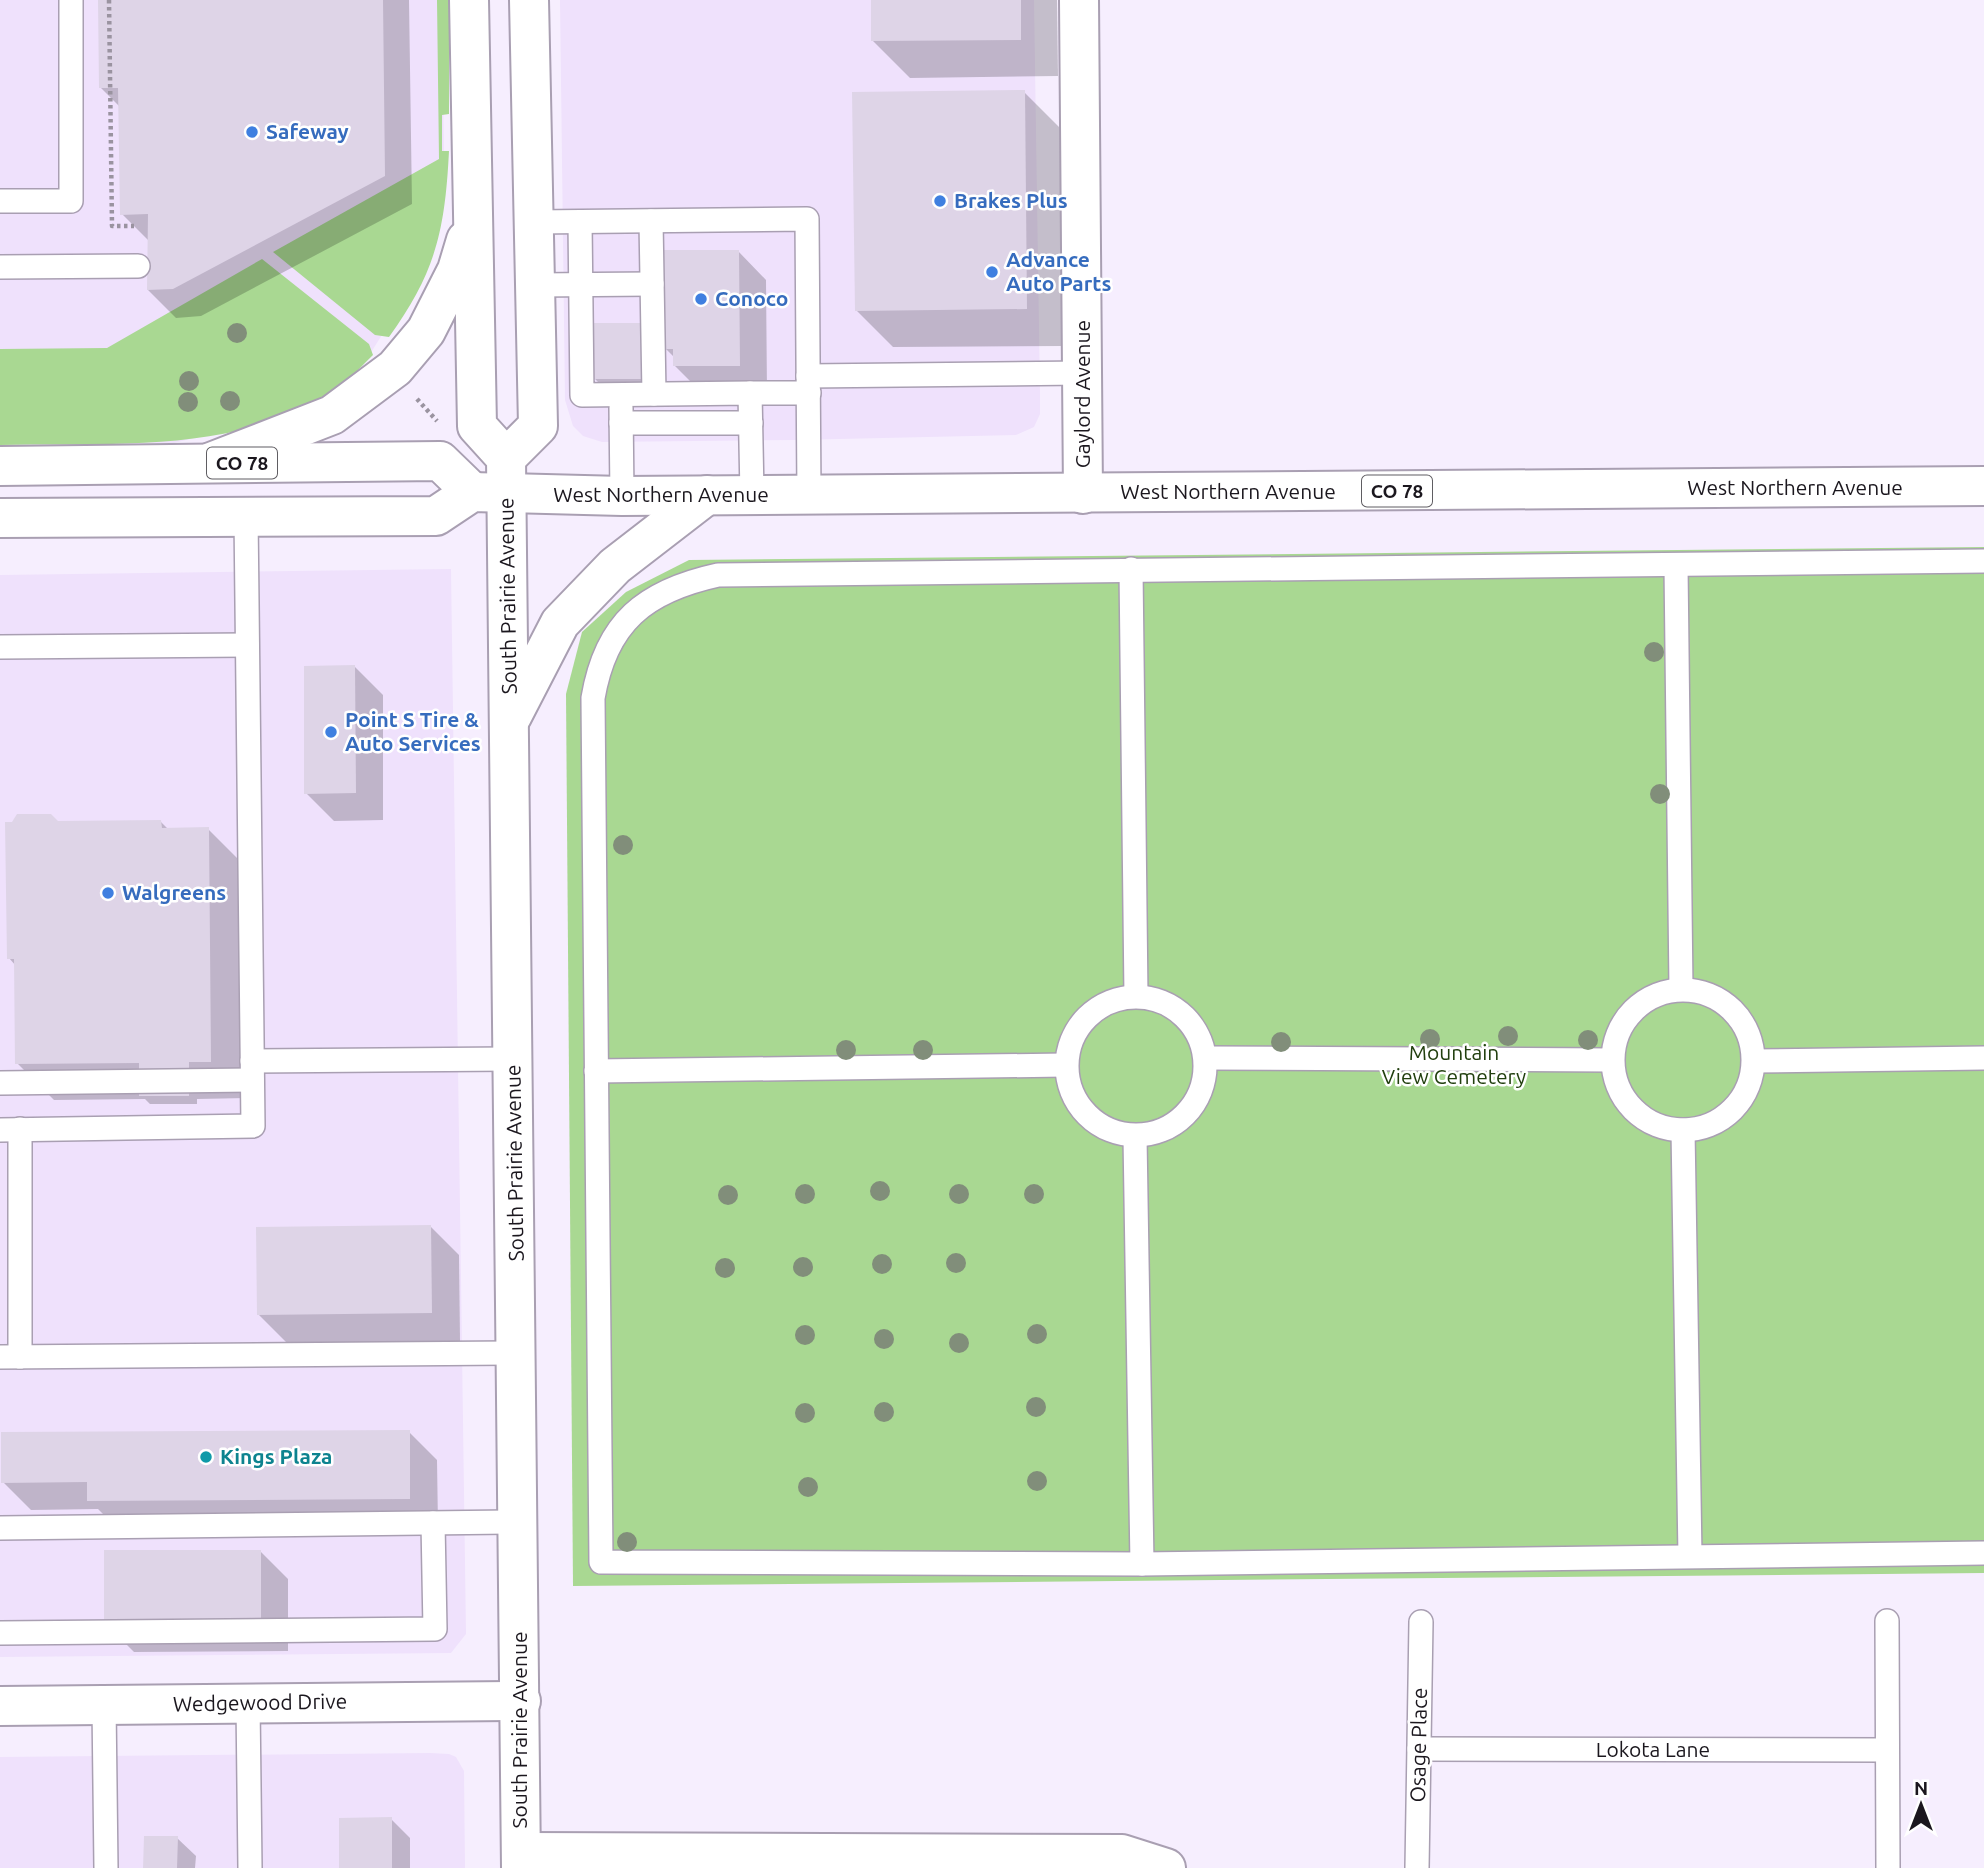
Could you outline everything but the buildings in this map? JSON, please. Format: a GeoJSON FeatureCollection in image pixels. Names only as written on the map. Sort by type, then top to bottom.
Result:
{"type":"FeatureCollection","features":[{"type":"Feature","properties":{"kind":"main road"},"geometry":{"type":"LineString","coordinates":[[468,0],[477,426],[495,481]]}},
{"type":"Feature","properties":{"kind":"main road"},"geometry":{"type":"LineString","coordinates":[[0,518],[436,516],[495,481],[538,426],[529,0]]}},
{"type":"Feature","properties":{"kind":"main road","name":"Gaylord Avenue"},"geometry":{"type":"LineString","coordinates":[[1079,0],[1083,494]]}},
{"type":"Feature","properties":{"kind":"main road"},"geometry":{"type":"LineString","coordinates":[[209,463],[332,415],[395,368],[426,331],[457,270],[474,215]]}},
{"type":"Feature","properties":{"kind":"main road","name":"CO 78"},"geometry":{"type":"LineString","coordinates":[[0,466],[440,461],[495,481]]}},
{"type":"Feature","properties":{"kind":"main road","name":"West Northern Avenue"},"geometry":{"type":"LineString","coordinates":[[495,481],[622,496],[1984,486]]}},
{"type":"Feature","properties":{"kind":"main road","name":"South Prairie Avenue"},"geometry":{"type":"LineString","coordinates":[[495,481],[509,721],[521,1860]]}},
{"type":"Feature","properties":{"kind":"main road"},"geometry":{"type":"LineString","coordinates":[[509,721],[560,623],[614,566],[707,495]]}},
{"type":"Feature","properties":{"kind":"main road","name":"Wedgewood Drive"},"geometry":{"type":"LineString","coordinates":[[0,1706],[521,1701]]}},
{"type":"Feature","properties":{"kind":"main road"},"geometry":{"type":"LineString","coordinates":[[521,1860],[670,1854],[1048,1860],[1122,1854],[1166,1868]]}},
{"type":"Feature","properties":{"kind":"lane"},"geometry":{"type":"LineString","coordinates":[[0,201],[71,201],[71,0]]}},
{"type":"Feature","properties":{"kind":"lane"},"geometry":{"type":"LineString","coordinates":[[535,222],[807,219],[809,495]]}},
{"type":"Feature","properties":{"kind":"lane"},"geometry":{"type":"LineString","coordinates":[[652,221],[654,394]]}},
{"type":"Feature","properties":{"kind":"lane"},"geometry":{"type":"LineString","coordinates":[[580,222],[582,395],[750,393],[808,384],[1083,373]]}},
{"type":"Feature","properties":{"kind":"lane"},"geometry":{"type":"LineString","coordinates":[[0,267],[138,266]]}},
{"type":"Feature","properties":{"kind":"lane"},"geometry":{"type":"LineString","coordinates":[[537,285],[652,284]]}},
{"type":"Feature","properties":{"kind":"lane"},"geometry":{"type":"LineString","coordinates":[[750,393],[752,495]]}},
{"type":"Feature","properties":{"kind":"lane"},"geometry":{"type":"LineString","coordinates":[[621,395],[622,496]]}},
{"type":"Feature","properties":{"kind":"lane"},"geometry":{"type":"LineString","coordinates":[[621,423],[751,423]]}},
{"type":"Feature","properties":{"kind":"lane"},"geometry":{"type":"LineString","coordinates":[[246,516],[253,1126],[10,1129],[10,1357],[517,1353]]}},
{"type":"Feature","properties":{"kind":"lane"},"geometry":{"type":"LineString","coordinates":[[1984,561],[718,575],[685,582],[659,594],[635,612],[615,634],[605,654],[597,675],[593,698],[601,1562],[1142,1564],[1984,1553]]}},
{"type":"Feature","properties":{"kind":"lane"},"geometry":{"type":"LineString","coordinates":[[1676,566],[1681,989]]}},
{"type":"Feature","properties":{"kind":"lane"},"geometry":{"type":"LineString","coordinates":[[1131,569],[1136,996]]}},
{"type":"Feature","properties":{"kind":"lane"},"geometry":{"type":"LineString","coordinates":[[0,647],[247,645]]}},
{"type":"Feature","properties":{"kind":"lane"},"geometry":{"type":"LineString","coordinates":[[1681,989],[1710,995],[1731,1008],[1744,1025],[1754,1062],[1747,1088],[1737,1105],[1722,1118],[1704,1127],[1683,1130],[1663,1127],[1636,1113],[1623,1098],[1615,1080],[1612,1060],[1616,1034],[1627,1017],[1648,998],[1681,989]]}},
{"type":"Feature","properties":{"kind":"lane"},"geometry":{"type":"LineString","coordinates":[[1136,996],[1168,1003],[1183,1014],[1198,1032],[1206,1058],[1205,1078],[1197,1100],[1184,1116],[1152,1135],[1135,1137],[1099,1125],[1081,1108],[1068,1082],[1065,1065],[1074,1035],[1087,1017],[1108,1002],[1136,996]]}},
{"type":"Feature","properties":{"kind":"lane"},"geometry":{"type":"LineString","coordinates":[[1206,1058],[1612,1060]]}},
{"type":"Feature","properties":{"kind":"lane"},"geometry":{"type":"LineString","coordinates":[[1754,1062],[1984,1058]]}},
{"type":"Feature","properties":{"kind":"lane"},"geometry":{"type":"LineString","coordinates":[[0,1083],[514,1059]]}},
{"type":"Feature","properties":{"kind":"lane"},"geometry":{"type":"LineString","coordinates":[[596,1071],[1065,1065]]}},
{"type":"Feature","properties":{"kind":"lane"},"geometry":{"type":"LineString","coordinates":[[1683,1130],[1690,1556]]}},
{"type":"Feature","properties":{"kind":"lane"},"geometry":{"type":"LineString","coordinates":[[1135,1137],[1142,1564]]}},
{"type":"Feature","properties":{"kind":"lane"},"geometry":{"type":"LineString","coordinates":[[0,1528],[519,1522]]}},
{"type":"Feature","properties":{"kind":"lane"},"geometry":{"type":"LineString","coordinates":[[0,1633],[435,1629],[433,1523]]}},
{"type":"Feature","properties":{"kind":"lane"},"geometry":{"type":"LineString","coordinates":[[1887,1620],[1888,1868]]}},
{"type":"Feature","properties":{"kind":"lane","name":"Osage Place"},"geometry":{"type":"LineString","coordinates":[[1417,1868],[1421,1622]]}},
{"type":"Feature","properties":{"kind":"lane"},"geometry":{"type":"LineString","coordinates":[[248,1703],[250,1868]]}},
{"type":"Feature","properties":{"kind":"lane"},"geometry":{"type":"LineString","coordinates":[[104,1705],[106,1868]]}},
{"type":"Feature","properties":{"kind":"lane","name":"Lokota Lane"},"geometry":{"type":"LineString","coordinates":[[1419,1749],[1887,1750]]}},
{"type":"Feature","properties":{"kind":"path"},"geometry":{"type":"LineString","coordinates":[[109,0],[112,226],[134,226]]}},
{"type":"Feature","properties":{"kind":"path"},"geometry":{"type":"LineString","coordinates":[[412,393],[442,426]]}},
{"type":"Feature","properties":{"kind":"shaded area"},"geometry":{"type":"Polygon","coordinates":[[[0,0],[442,0],[444,162],[417,279],[365,362],[298,412],[174,443],[0,444],[0,0]]]}},
{"type":"Feature","properties":{"kind":"shaded area"},"geometry":{"type":"Polygon","coordinates":[[[560,0],[1034,0],[1040,414],[1034,427],[1016,435],[795,440],[602,442],[583,436],[573,426],[565,400],[560,0]]]}},
{"type":"Feature","properties":{"kind":"shaded area"},"geometry":{"type":"Polygon","coordinates":[[[451,569],[466,1634],[451,1653],[0,1657],[0,575],[451,569]]]}},
{"type":"Feature","properties":{"kind":"shaded area"},"geometry":{"type":"Polygon","coordinates":[[[430,1753],[456,1757],[464,1771],[465,1868],[0,1868],[0,1757],[430,1753]]]}},
{"type":"Feature","properties":{"kind":"green space"},"geometry":{"type":"Polygon","coordinates":[[[437,0],[449,0],[449,114],[442,115],[442,151],[449,151],[441,227],[428,270],[405,314],[389,337],[375,335],[273,252],[439,159],[437,0]]]}},
{"type":"Feature","properties":{"kind":"green space"},"geometry":{"type":"Polygon","coordinates":[[[262,259],[369,344],[373,355],[334,391],[284,417],[246,429],[205,437],[122,444],[0,445],[0,349],[107,348],[262,259]]]}},
{"type":"Feature","properties":{"kind":"green space","name":"Mountain View Cemetery"},"geometry":{"type":"Polygon","coordinates":[[[1984,547],[1984,1573],[573,1586],[566,694],[582,632],[626,592],[689,560],[1984,547]]]}},
{"type":"Feature","properties":{"kind":"place","name":"Safeway"},"geometry":{"type":"Point","coordinates":[252,132]}},
{"type":"Feature","properties":{"kind":"place","name":"Brakes Plus"},"geometry":{"type":"Point","coordinates":[940,201]}},
{"type":"Feature","properties":{"kind":"place","name":"Advance Auto Parts"},"geometry":{"type":"Point","coordinates":[992,272]}},
{"type":"Feature","properties":{"kind":"place","name":"Conoco"},"geometry":{"type":"Point","coordinates":[701,299]}},
{"type":"Feature","properties":{"kind":"place","name":"Point S Tire & Auto Services"},"geometry":{"type":"Point","coordinates":[331,732]}},
{"type":"Feature","properties":{"kind":"place","name":"Walgreens"},"geometry":{"type":"Point","coordinates":[108,893]}},
{"type":"Feature","properties":{"kind":"place","name":"Kings Plaza"},"geometry":{"type":"Point","coordinates":[206,1457]}}]}
